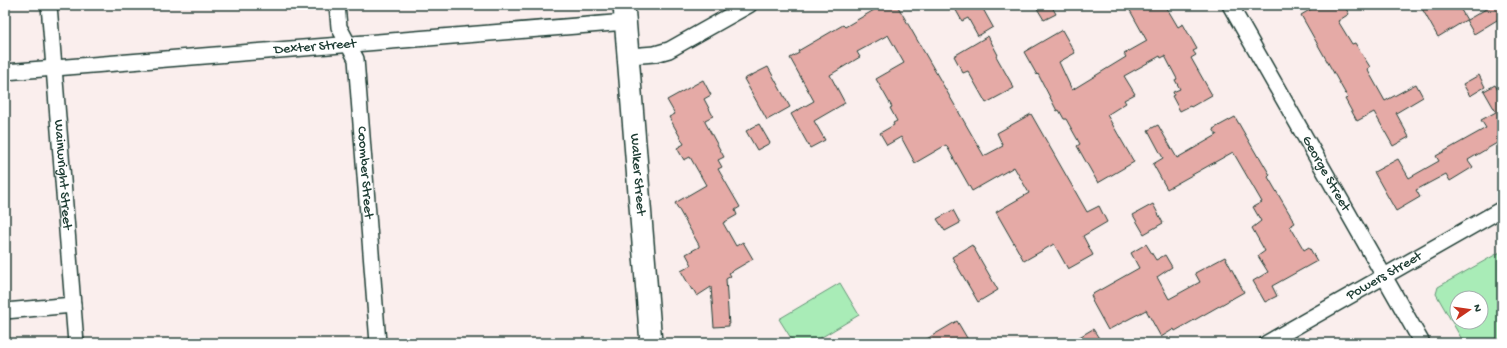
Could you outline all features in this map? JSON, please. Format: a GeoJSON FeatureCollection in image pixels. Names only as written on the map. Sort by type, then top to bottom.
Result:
{"type":"FeatureCollection","features":[{"type":"Feature","properties":{"kind":"main road","name":"Walker Street"},"geometry":{"type":"LineString","coordinates":[[625,14],[651,343]]}},
{"type":"Feature","properties":{"kind":"street","name":"Wainwright Street"},"geometry":{"type":"LineString","coordinates":[[49,5],[76,343]]}},
{"type":"Feature","properties":{"kind":"street","name":"Coomber Street"},"geometry":{"type":"LineString","coordinates":[[337,5],[339,27],[356,59],[378,343]]}},
{"type":"Feature","properties":{"kind":"street"},"geometry":{"type":"LineString","coordinates":[[629,56],[655,54],[669,50],[749,5]]}},
{"type":"Feature","properties":{"kind":"street","name":"George Street"},"geometry":{"type":"LineString","coordinates":[[1230,5],[1422,343]]}},
{"type":"Feature","properties":{"kind":"street","name":"Dexter Street"},"geometry":{"type":"LineString","coordinates":[[5,72],[349,45],[625,14]]}},
{"type":"Feature","properties":{"kind":"street","name":"Powers Street"},"geometry":{"type":"LineString","coordinates":[[1267,343],[1502,209]]}},
{"type":"Feature","properties":{"kind":"street"},"geometry":{"type":"LineString","coordinates":[[5,311],[73,305]]}},
{"type":"Feature","properties":{"kind":"green space"},"geometry":{"type":"Polygon","coordinates":[[[1502,251],[1502,343],[1464,343],[1457,330],[1489,330],[1489,290],[1449,290],[1449,317],[1436,294],[1438,287],[1502,251]]]}},
{"type":"Feature","properties":{"kind":"green space"},"geometry":{"type":"Polygon","coordinates":[[[840,283],[859,315],[812,343],[794,343],[779,319],[840,283]]]}},
{"type":"Feature","properties":{"kind":"building"},"geometry":{"type":"Polygon","coordinates":[[[871,5],[897,5],[984,156],[1003,146],[997,133],[1031,114],[1087,212],[1099,206],[1107,222],[1083,236],[1093,255],[1068,269],[1054,244],[1024,261],[996,212],[1029,193],[1014,167],[972,191],[946,145],[915,163],[901,137],[887,145],[880,133],[894,125],[893,123],[897,121],[890,108],[892,107],[876,79],[904,63],[888,35],[857,52],[860,57],[830,75],[845,103],[814,121],[825,140],[810,148],[791,114],[814,101],[790,58],[799,53],[798,51],[843,25],[845,27],[874,10],[871,5]]]}},
{"type":"Feature","properties":{"kind":"building"},"geometry":{"type":"Polygon","coordinates":[[[953,5],[990,5],[983,9],[993,27],[978,36],[968,18],[962,21],[953,5]]]}},
{"type":"Feature","properties":{"kind":"building"},"geometry":{"type":"Polygon","coordinates":[[[1035,5],[1051,5],[1056,14],[1044,20],[1035,5]]]}},
{"type":"Feature","properties":{"kind":"building"},"geometry":{"type":"Polygon","coordinates":[[[1127,5],[1165,5],[1178,27],[1183,24],[1197,49],[1193,51],[1196,55],[1191,58],[1212,95],[1191,107],[1190,106],[1180,111],[1172,96],[1174,95],[1173,92],[1180,89],[1175,80],[1177,79],[1165,56],[1161,58],[1160,56],[1124,76],[1135,94],[1124,100],[1126,103],[1107,115],[1134,162],[1098,183],[1077,146],[1080,144],[1066,119],[1064,119],[1059,110],[1057,111],[1038,74],[1037,75],[1024,52],[1062,30],[1075,53],[1059,62],[1072,90],[1126,57],[1124,54],[1147,41],[1127,5]]]}},
{"type":"Feature","properties":{"kind":"building"},"geometry":{"type":"Polygon","coordinates":[[[1318,5],[1344,5],[1349,14],[1338,21],[1352,44],[1355,43],[1370,67],[1367,69],[1385,101],[1416,84],[1423,97],[1396,113],[1409,137],[1393,146],[1374,112],[1357,121],[1345,99],[1348,98],[1301,15],[1318,5]]]}},
{"type":"Feature","properties":{"kind":"building"},"geometry":{"type":"Polygon","coordinates":[[[1420,5],[1458,5],[1467,20],[1493,5],[1502,5],[1502,17],[1474,34],[1466,20],[1438,37],[1420,5]]]}},
{"type":"Feature","properties":{"kind":"building"},"geometry":{"type":"Polygon","coordinates":[[[988,36],[998,55],[996,56],[1014,88],[986,103],[968,71],[963,73],[954,56],[988,36]]]}},
{"type":"Feature","properties":{"kind":"building"},"geometry":{"type":"Polygon","coordinates":[[[768,67],[790,107],[767,120],[744,79],[768,67]]]}},
{"type":"Feature","properties":{"kind":"building"},"geometry":{"type":"Polygon","coordinates":[[[1479,75],[1485,87],[1470,96],[1463,84],[1479,75]]]}},
{"type":"Feature","properties":{"kind":"building"},"geometry":{"type":"Polygon","coordinates":[[[703,80],[711,95],[704,99],[713,116],[705,120],[705,122],[724,157],[718,160],[722,167],[718,169],[740,207],[735,210],[737,215],[723,223],[736,246],[743,242],[753,259],[729,273],[731,276],[726,279],[729,326],[714,327],[711,287],[697,296],[681,271],[692,265],[686,254],[699,247],[699,245],[675,203],[706,185],[690,157],[684,160],[677,148],[684,144],[669,117],[675,114],[667,100],[703,80]]]}},
{"type":"Feature","properties":{"kind":"building"},"geometry":{"type":"Polygon","coordinates":[[[1495,85],[1502,97],[1502,140],[1468,160],[1473,167],[1450,181],[1446,174],[1416,190],[1420,197],[1396,211],[1374,172],[1398,159],[1409,178],[1439,161],[1436,156],[1486,128],[1481,120],[1496,112],[1484,91],[1495,85]]]}},
{"type":"Feature","properties":{"kind":"building"},"geometry":{"type":"Polygon","coordinates":[[[1235,117],[1270,175],[1268,177],[1295,223],[1290,226],[1304,250],[1309,247],[1317,261],[1272,286],[1277,296],[1265,302],[1253,281],[1268,272],[1258,256],[1265,251],[1252,228],[1261,221],[1253,207],[1262,202],[1233,152],[1167,189],[1153,164],[1163,158],[1148,130],[1158,125],[1177,158],[1217,135],[1213,129],[1235,117]]]}},
{"type":"Feature","properties":{"kind":"building"},"geometry":{"type":"Polygon","coordinates":[[[759,124],[770,143],[757,150],[746,131],[759,124]]]}},
{"type":"Feature","properties":{"kind":"building"},"geometry":{"type":"Polygon","coordinates":[[[1153,204],[1163,223],[1144,234],[1133,215],[1153,204]]]}},
{"type":"Feature","properties":{"kind":"building"},"geometry":{"type":"Polygon","coordinates":[[[953,210],[960,223],[945,231],[937,219],[953,210]]]}},
{"type":"Feature","properties":{"kind":"building"},"geometry":{"type":"Polygon","coordinates":[[[1146,244],[1156,260],[1165,255],[1172,267],[1157,277],[1169,299],[1200,282],[1195,273],[1225,257],[1244,292],[1175,331],[1174,329],[1161,337],[1146,310],[1108,330],[1092,301],[1091,295],[1139,268],[1131,253],[1146,244]]]}},
{"type":"Feature","properties":{"kind":"building"},"geometry":{"type":"Polygon","coordinates":[[[972,245],[998,290],[978,302],[952,257],[972,245]]]}},
{"type":"Feature","properties":{"kind":"building"},"geometry":{"type":"Polygon","coordinates":[[[957,321],[970,343],[920,343],[957,321]]]}},
{"type":"Feature","properties":{"kind":"building"},"geometry":{"type":"Polygon","coordinates":[[[1093,329],[1102,343],[1069,343],[1093,329]]]}}]}
